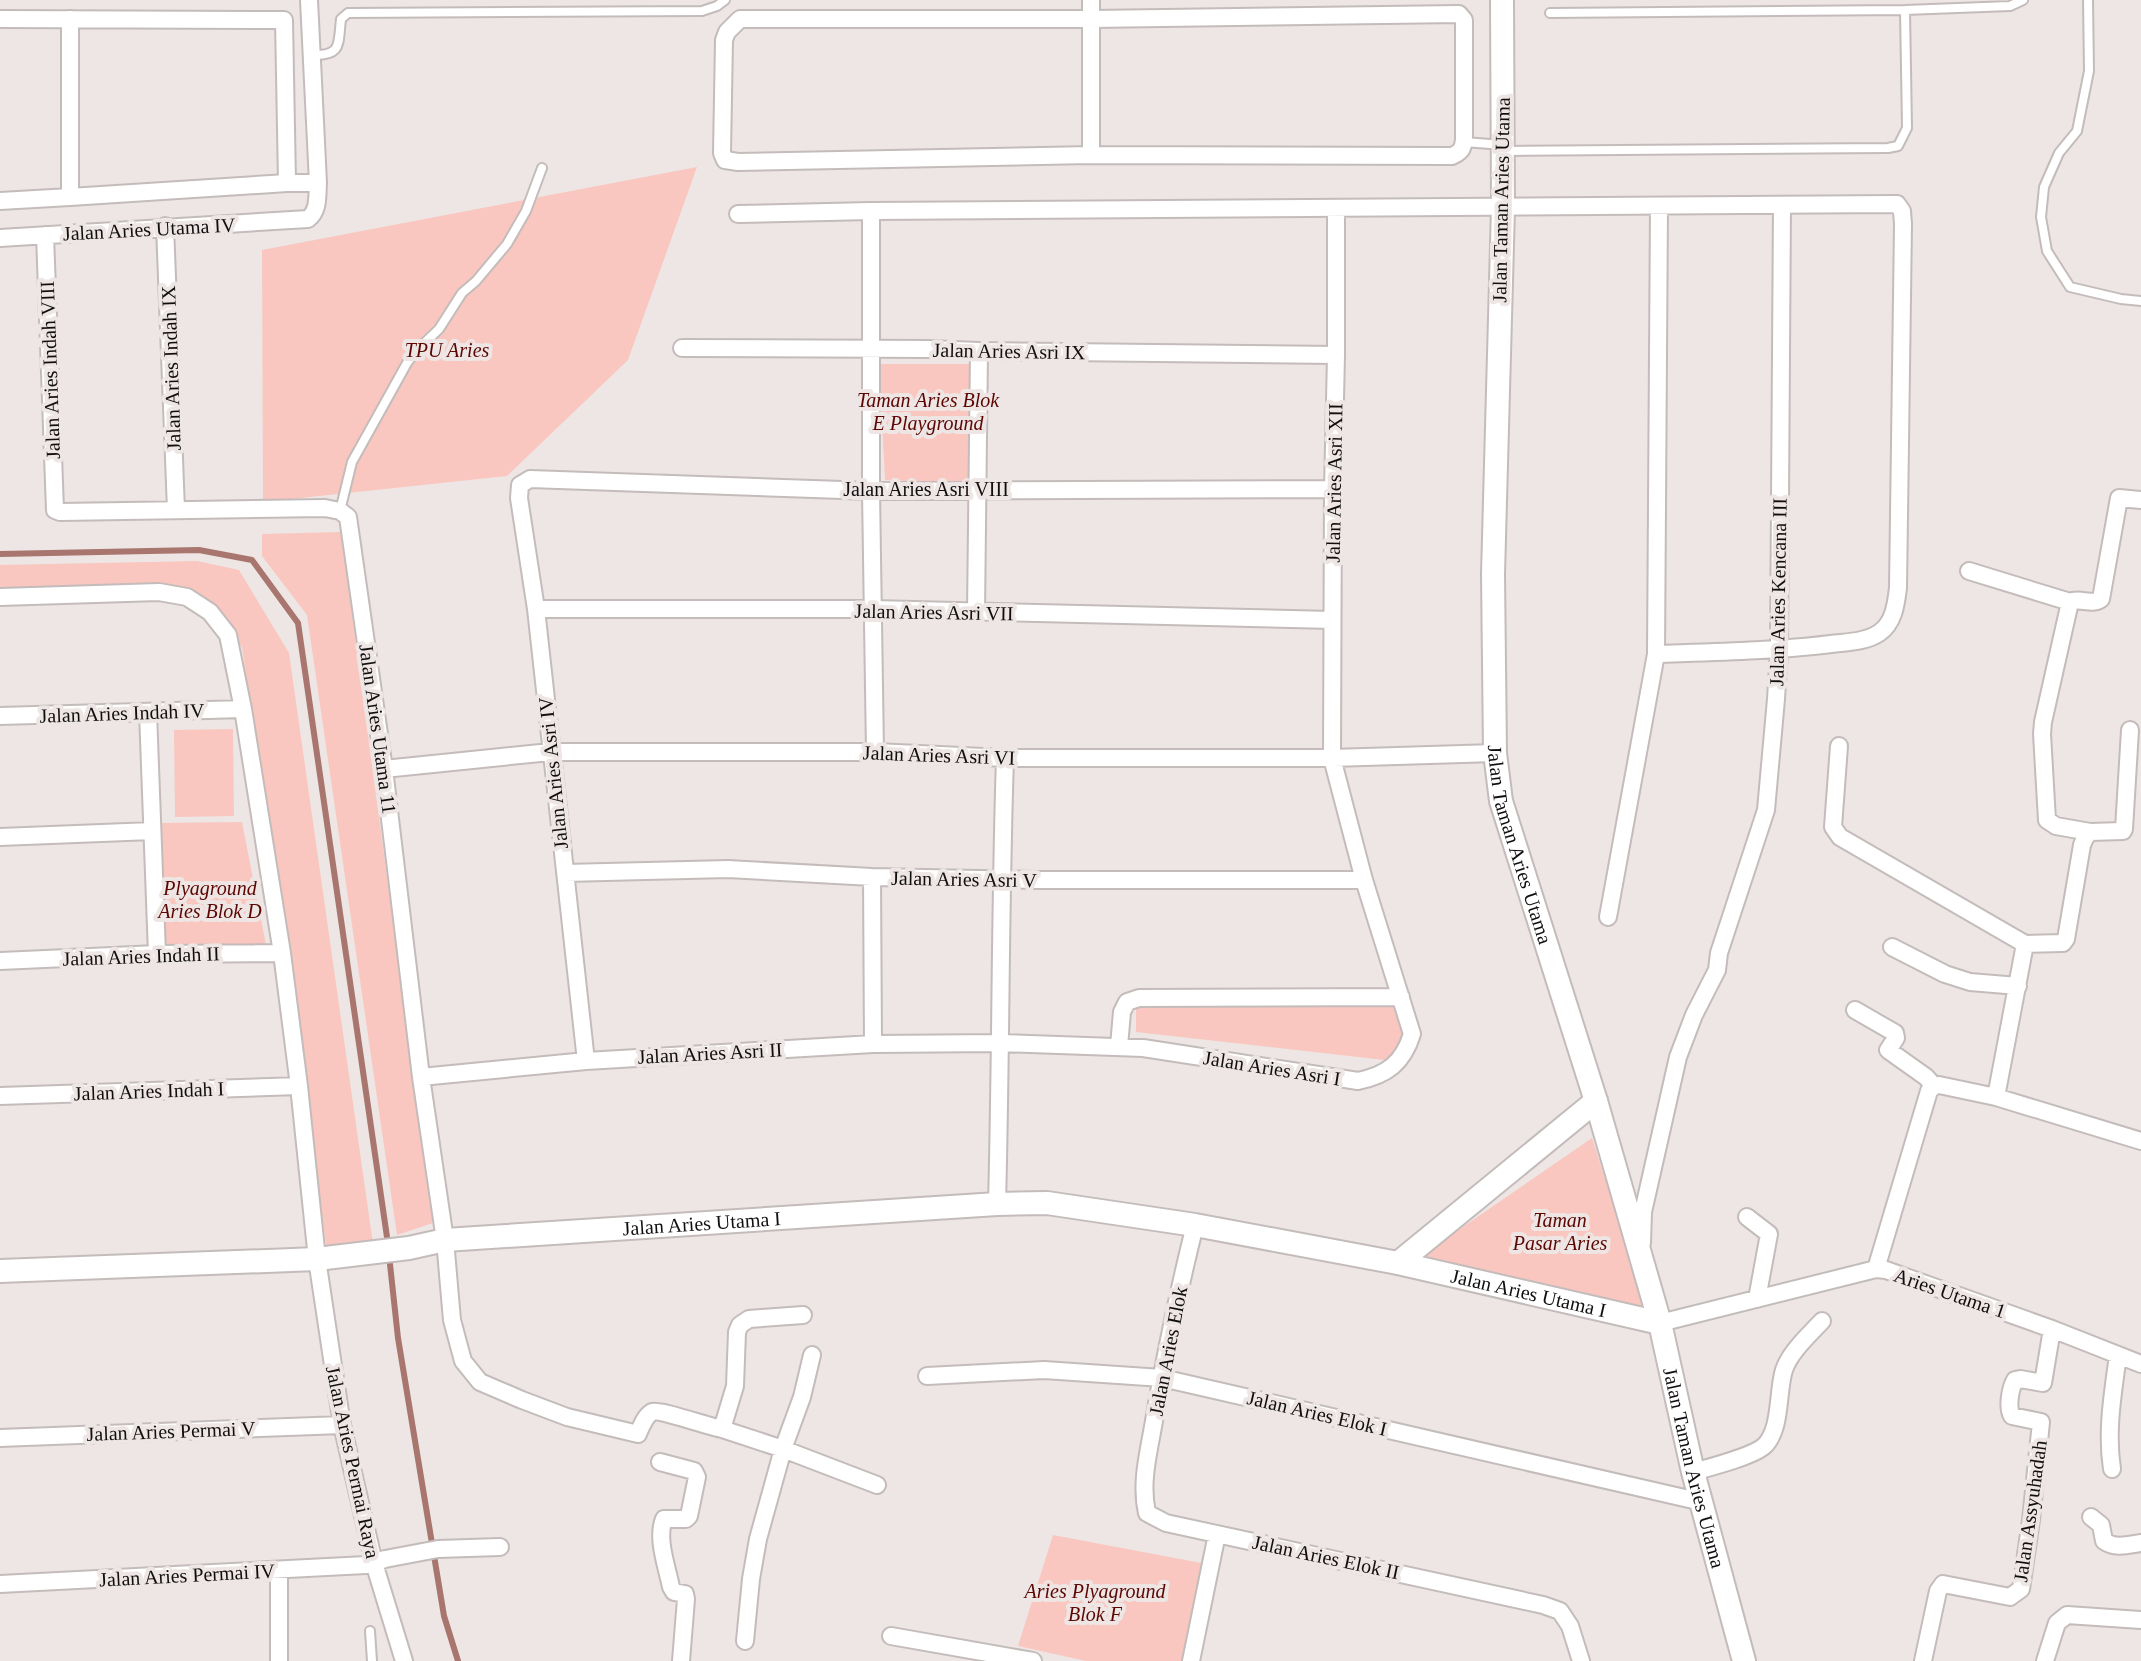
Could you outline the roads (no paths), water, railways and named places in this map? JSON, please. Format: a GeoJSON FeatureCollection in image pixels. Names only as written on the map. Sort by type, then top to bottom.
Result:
{"type":"FeatureCollection","features":[{"type":"Feature","properties":{"kind":"street"},"geometry":{"type":"LineString","coordinates":[[0,201],[318,183],[309,0]]}},
{"type":"Feature","properties":{"kind":"street"},"geometry":{"type":"LineString","coordinates":[[1091,0],[1091,155]]}},
{"type":"Feature","properties":{"kind":"street","name":"Jalan Taman Aries Utama"},"geometry":{"type":"LineString","coordinates":[[1502,0],[1503,208],[1493,574],[1495,753],[1501,801],[1596,1101],[1660,1323],[1693,1472],[1744,1661]]}},
{"type":"Feature","properties":{"kind":"street"},"geometry":{"type":"LineString","coordinates":[[1459,14],[1464,20],[1464,142],[1460,152],[1452,156],[1091,155],[738,162],[725,160],[722,153],[724,40],[727,32],[740,19],[1091,19],[1459,14]]}},
{"type":"Feature","properties":{"kind":"street"},"geometry":{"type":"LineString","coordinates":[[0,19],[310,18]]}},
{"type":"Feature","properties":{"kind":"street"},"geometry":{"type":"LineString","coordinates":[[70,19],[70,197]]}},
{"type":"Feature","properties":{"kind":"street"},"geometry":{"type":"LineString","coordinates":[[284,20],[287,183]]}},
{"type":"Feature","properties":{"kind":"street","name":"Jalan Aries Utama IV"},"geometry":{"type":"LineString","coordinates":[[0,238],[165,226],[297,221],[313,215],[318,183]]}},
{"type":"Feature","properties":{"kind":"street"},"geometry":{"type":"LineString","coordinates":[[738,214],[1897,204],[1902,211],[1903,224],[1896,608],[1888,624],[1880,633],[1858,641],[1779,650],[1656,654]]}},
{"type":"Feature","properties":{"kind":"street","name":"Jalan Aries Kencana III"},"geometry":{"type":"LineString","coordinates":[[1642,1260],[1643,1212],[1678,1057],[1694,1015],[1717,970],[1719,953],[1766,810],[1779,650],[1782,205]]}},
{"type":"Feature","properties":{"kind":"street"},"geometry":{"type":"LineString","coordinates":[[1608,917],[1656,654],[1659,206]]}},
{"type":"Feature","properties":{"kind":"street","name":"Jalan Aries Asri XII"},"geometry":{"type":"LineString","coordinates":[[1332,758],[1336,209]]}},
{"type":"Feature","properties":{"kind":"street"},"geometry":{"type":"LineString","coordinates":[[871,211],[875,752]]}},
{"type":"Feature","properties":{"kind":"street","name":"Jalan Aries Indah IX"},"geometry":{"type":"LineString","coordinates":[[165,226],[176,510]]}},
{"type":"Feature","properties":{"kind":"street","name":"Jalan Aries Indah VIII"},"geometry":{"type":"LineString","coordinates":[[45,235],[55,510],[176,510]]}},
{"type":"Feature","properties":{"kind":"street","name":"Jalan Aries Asri IX"},"geometry":{"type":"LineString","coordinates":[[682,348],[1336,355]]}},
{"type":"Feature","properties":{"kind":"street"},"geometry":{"type":"LineString","coordinates":[[976,613],[979,351]]}},
{"type":"Feature","properties":{"kind":"street","name":"Jalan Aries Asri VIII"},"geometry":{"type":"LineString","coordinates":[[520,485],[530,479],[871,491],[1333,489]]}},
{"type":"Feature","properties":{"kind":"street","name":"Jalan Aries Asri IV"},"geometry":{"type":"LineString","coordinates":[[520,485],[519,498],[536,609],[586,1061]]}},
{"type":"Feature","properties":{"kind":"street"},"geometry":{"type":"LineString","coordinates":[[1969,571],[2070,602],[2095,602],[2101,599],[2118,499],[2141,500]]}},
{"type":"Feature","properties":{"kind":"street"},"geometry":{"type":"LineString","coordinates":[[176,510],[325,508],[340,511]]}},
{"type":"Feature","properties":{"kind":"street","name":"Jalan Aries Utama 11"},"geometry":{"type":"LineString","coordinates":[[340,511],[348,517],[384,769],[421,1077],[445,1240],[452,1320],[463,1361],[480,1382],[567,1417],[638,1434],[647,1417],[652,1412],[660,1411],[722,1429]]}},
{"type":"Feature","properties":{"kind":"street","name":"Jalan Aries Permai Raya"},"geometry":{"type":"LineString","coordinates":[[0,597],[159,592],[187,597],[210,612],[228,635],[282,953],[317,1259],[342,1425],[404,1661]]}},
{"type":"Feature","properties":{"kind":"street"},"geometry":{"type":"LineString","coordinates":[[2070,602],[2043,722],[2047,820],[2056,826],[2090,832],[2123,831],[2130,730]]}},
{"type":"Feature","properties":{"kind":"street","name":"Jalan Aries Asri VII"},"geometry":{"type":"LineString","coordinates":[[536,609],[873,609],[1332,620]]}},
{"type":"Feature","properties":{"kind":"street","name":"Jalan Aries Indah IV"},"geometry":{"type":"LineString","coordinates":[[0,716],[243,709]]}},
{"type":"Feature","properties":{"kind":"street"},"geometry":{"type":"LineString","coordinates":[[148,712],[157,954]]}},
{"type":"Feature","properties":{"kind":"street"},"geometry":{"type":"LineString","coordinates":[[1839,746],[1833,827],[1840,837],[2025,944],[2058,945],[2066,939],[2082,845],[2090,832]]}},
{"type":"Feature","properties":{"kind":"street","name":"Jalan Aries Asri VI"},"geometry":{"type":"LineString","coordinates":[[384,769],[550,752],[875,752],[1005,758],[1332,758],[1495,753]]}},
{"type":"Feature","properties":{"kind":"street"},"geometry":{"type":"LineString","coordinates":[[997,1204],[1005,758]]}},
{"type":"Feature","properties":{"kind":"street","name":"Jalan Aries Asri I"},"geometry":{"type":"LineString","coordinates":[[1000,1043],[1143,1048],[1358,1081],[1376,1077],[1390,1069],[1408,1049],[1412,1034],[1364,880],[1332,758]]}},
{"type":"Feature","properties":{"kind":"street"},"geometry":{"type":"LineString","coordinates":[[0,837],[152,831]]}},
{"type":"Feature","properties":{"kind":"street","name":"Jalan Aries Asri V"},"geometry":{"type":"LineString","coordinates":[[565,873],[728,869],[872,877],[1364,880]]}},
{"type":"Feature","properties":{"kind":"street"},"geometry":{"type":"LineString","coordinates":[[872,877],[873,1044]]}},
{"type":"Feature","properties":{"kind":"street"},"geometry":{"type":"LineString","coordinates":[[1996,1097],[2025,944]]}},
{"type":"Feature","properties":{"kind":"street"},"geometry":{"type":"LineString","coordinates":[[1892,947],[1945,974],[1970,982],[2018,986]]}},
{"type":"Feature","properties":{"kind":"street","name":"Jalan Aries Indah II"},"geometry":{"type":"LineString","coordinates":[[0,961],[157,954],[282,953]]}},
{"type":"Feature","properties":{"kind":"street"},"geometry":{"type":"LineString","coordinates":[[1119,1046],[1122,1012],[1127,1002],[1139,998],[1401,997]]}},
{"type":"Feature","properties":{"kind":"street"},"geometry":{"type":"LineString","coordinates":[[1855,1010],[1895,1033],[1896,1038],[1888,1050],[1934,1086],[1996,1097],[2141,1141]]}},
{"type":"Feature","properties":{"kind":"street","name":"Jalan Aries Asri II"},"geometry":{"type":"LineString","coordinates":[[421,1077],[586,1061],[873,1044],[1000,1043]]}},
{"type":"Feature","properties":{"kind":"street","name":"Jalan Aries Indah I"},"geometry":{"type":"LineString","coordinates":[[0,1096],[299,1086]]}},
{"type":"Feature","properties":{"kind":"street"},"geometry":{"type":"LineString","coordinates":[[1876,1269],[1929,1091],[1934,1086]]}},
{"type":"Feature","properties":{"kind":"street"},"geometry":{"type":"LineString","coordinates":[[1398,1263],[1596,1101]]}},
{"type":"Feature","properties":{"kind":"street","name":"Jalan Aries Utama I"},"geometry":{"type":"LineString","coordinates":[[0,1271],[317,1259],[409,1248],[445,1240],[1047,1203],[1195,1225],[1398,1263],[1660,1323]]}},
{"type":"Feature","properties":{"kind":"street"},"geometry":{"type":"LineString","coordinates":[[1747,1217],[1769,1234],[1757,1299]]}},
{"type":"Feature","properties":{"kind":"street","name":"Jalan Aries Elok"},"geometry":{"type":"LineString","coordinates":[[1145,1477],[1162,1378],[1195,1225]]}},
{"type":"Feature","properties":{"kind":"street","name":"Aries Utama 1"},"geometry":{"type":"LineString","coordinates":[[1660,1323],[1876,1269],[2052,1329],[2141,1364]]}},
{"type":"Feature","properties":{"kind":"street"},"geometry":{"type":"LineString","coordinates":[[803,1315],[749,1319],[740,1325],[737,1332],[735,1386],[722,1429],[877,1485]]}},
{"type":"Feature","properties":{"kind":"street"},"geometry":{"type":"LineString","coordinates":[[1693,1472],[1765,1446],[1774,1430],[1784,1369],[1822,1321]]}},
{"type":"Feature","properties":{"kind":"street","name":"Jalan Assyuhadah"},"geometry":{"type":"LineString","coordinates":[[1923,1661],[1938,1591],[1943,1584],[2010,1597],[2021,1589],[2041,1422],[2012,1416],[2009,1412],[2012,1385],[2020,1379],[2043,1383],[2052,1329]]}},
{"type":"Feature","properties":{"kind":"street"},"geometry":{"type":"LineString","coordinates":[[745,1641],[758,1539],[812,1355]]}},
{"type":"Feature","properties":{"kind":"street"},"geometry":{"type":"LineString","coordinates":[[2112,1469],[2109,1428],[2118,1355]]}},
{"type":"Feature","properties":{"kind":"street","name":"Jalan Aries Elok I"},"geometry":{"type":"LineString","coordinates":[[927,1376],[1044,1370],[1162,1378],[1702,1502]]}},
{"type":"Feature","properties":{"kind":"street","name":"Jalan Aries Permai V"},"geometry":{"type":"LineString","coordinates":[[0,1438],[342,1425]]}},
{"type":"Feature","properties":{"kind":"street"},"geometry":{"type":"LineString","coordinates":[[660,1462],[694,1471],[697,1477],[689,1516],[686,1519],[664,1519],[661,1526],[671,1587],[674,1592],[685,1594],[686,1599],[681,1661]]}},
{"type":"Feature","properties":{"kind":"street","name":"Jalan Aries Elok II"},"geometry":{"type":"LineString","coordinates":[[1145,1477],[1143,1496],[1147,1513],[1166,1523],[1560,1611],[1570,1626],[1581,1661]]}},
{"type":"Feature","properties":{"kind":"street"},"geometry":{"type":"LineString","coordinates":[[2091,1517],[2101,1525],[2104,1541],[2108,1545],[2141,1543]]}},
{"type":"Feature","properties":{"kind":"street"},"geometry":{"type":"LineString","coordinates":[[1191,1661],[1217,1534]]}},
{"type":"Feature","properties":{"kind":"street","name":"Jalan Aries Permai IV"},"geometry":{"type":"LineString","coordinates":[[0,1584],[279,1570],[380,1561],[438,1549],[500,1547]]}},
{"type":"Feature","properties":{"kind":"street"},"geometry":{"type":"LineString","coordinates":[[279,1570],[279,1661]]}},
{"type":"Feature","properties":{"kind":"street"},"geometry":{"type":"LineString","coordinates":[[2045,1661],[2057,1623],[2067,1615],[2141,1620]]}},
{"type":"Feature","properties":{"kind":"street"},"geometry":{"type":"LineString","coordinates":[[891,1636],[1033,1661]]}},
{"type":"Feature","properties":{"kind":"lane"},"geometry":{"type":"LineString","coordinates":[[312,55],[328,56],[334,51],[338,45],[341,19],[348,13],[702,11],[725,0]]}},
{"type":"Feature","properties":{"kind":"lane"},"geometry":{"type":"LineString","coordinates":[[1550,13],[1905,10],[2010,6],[2023,0]]}},
{"type":"Feature","properties":{"kind":"lane"},"geometry":{"type":"LineString","coordinates":[[2088,0],[2089,71],[2077,131],[2059,153],[2044,187],[2041,217],[2045,240],[2047,251],[2070,287],[2141,301]]}},
{"type":"Feature","properties":{"kind":"lane"},"geometry":{"type":"LineString","coordinates":[[1464,142],[1503,148],[1898,146],[1907,128],[1905,10]]}},
{"type":"Feature","properties":{"kind":"lane"},"geometry":{"type":"LineString","coordinates":[[340,511],[352,462],[407,363],[439,329],[462,293],[507,244],[526,211],[542,168]]}},
{"type":"Feature","properties":{"kind":"lane"},"geometry":{"type":"LineString","coordinates":[[370,1631],[372,1661]]}},
{"type":"Feature","properties":{"kind":"waterway"},"geometry":{"type":"LineString","coordinates":[[0,554],[199,550],[252,560],[298,623],[388,1244]]}},
{"type":"Feature","properties":{"kind":"waterway"},"geometry":{"type":"LineString","coordinates":[[389,1255],[398,1338],[444,1616],[458,1661]]}},
{"type":"Feature","properties":{"kind":"park label","name":"TPU Aries"},"geometry":{"type":"Point","coordinates":[447,350]}},
{"type":"Feature","properties":{"kind":"park label","name":"Taman Aries Blok E Playground"},"geometry":{"type":"Point","coordinates":[928,412]}},
{"type":"Feature","properties":{"kind":"park label","name":"Plyaground Aries Blok D"},"geometry":{"type":"Point","coordinates":[210,900]}},
{"type":"Feature","properties":{"kind":"park label","name":"Taman Pasar Aries"},"geometry":{"type":"Point","coordinates":[1560,1232]}},
{"type":"Feature","properties":{"kind":"park label","name":"Aries Plyaground Blok F"},"geometry":{"type":"Point","coordinates":[1095,1602]}}]}
